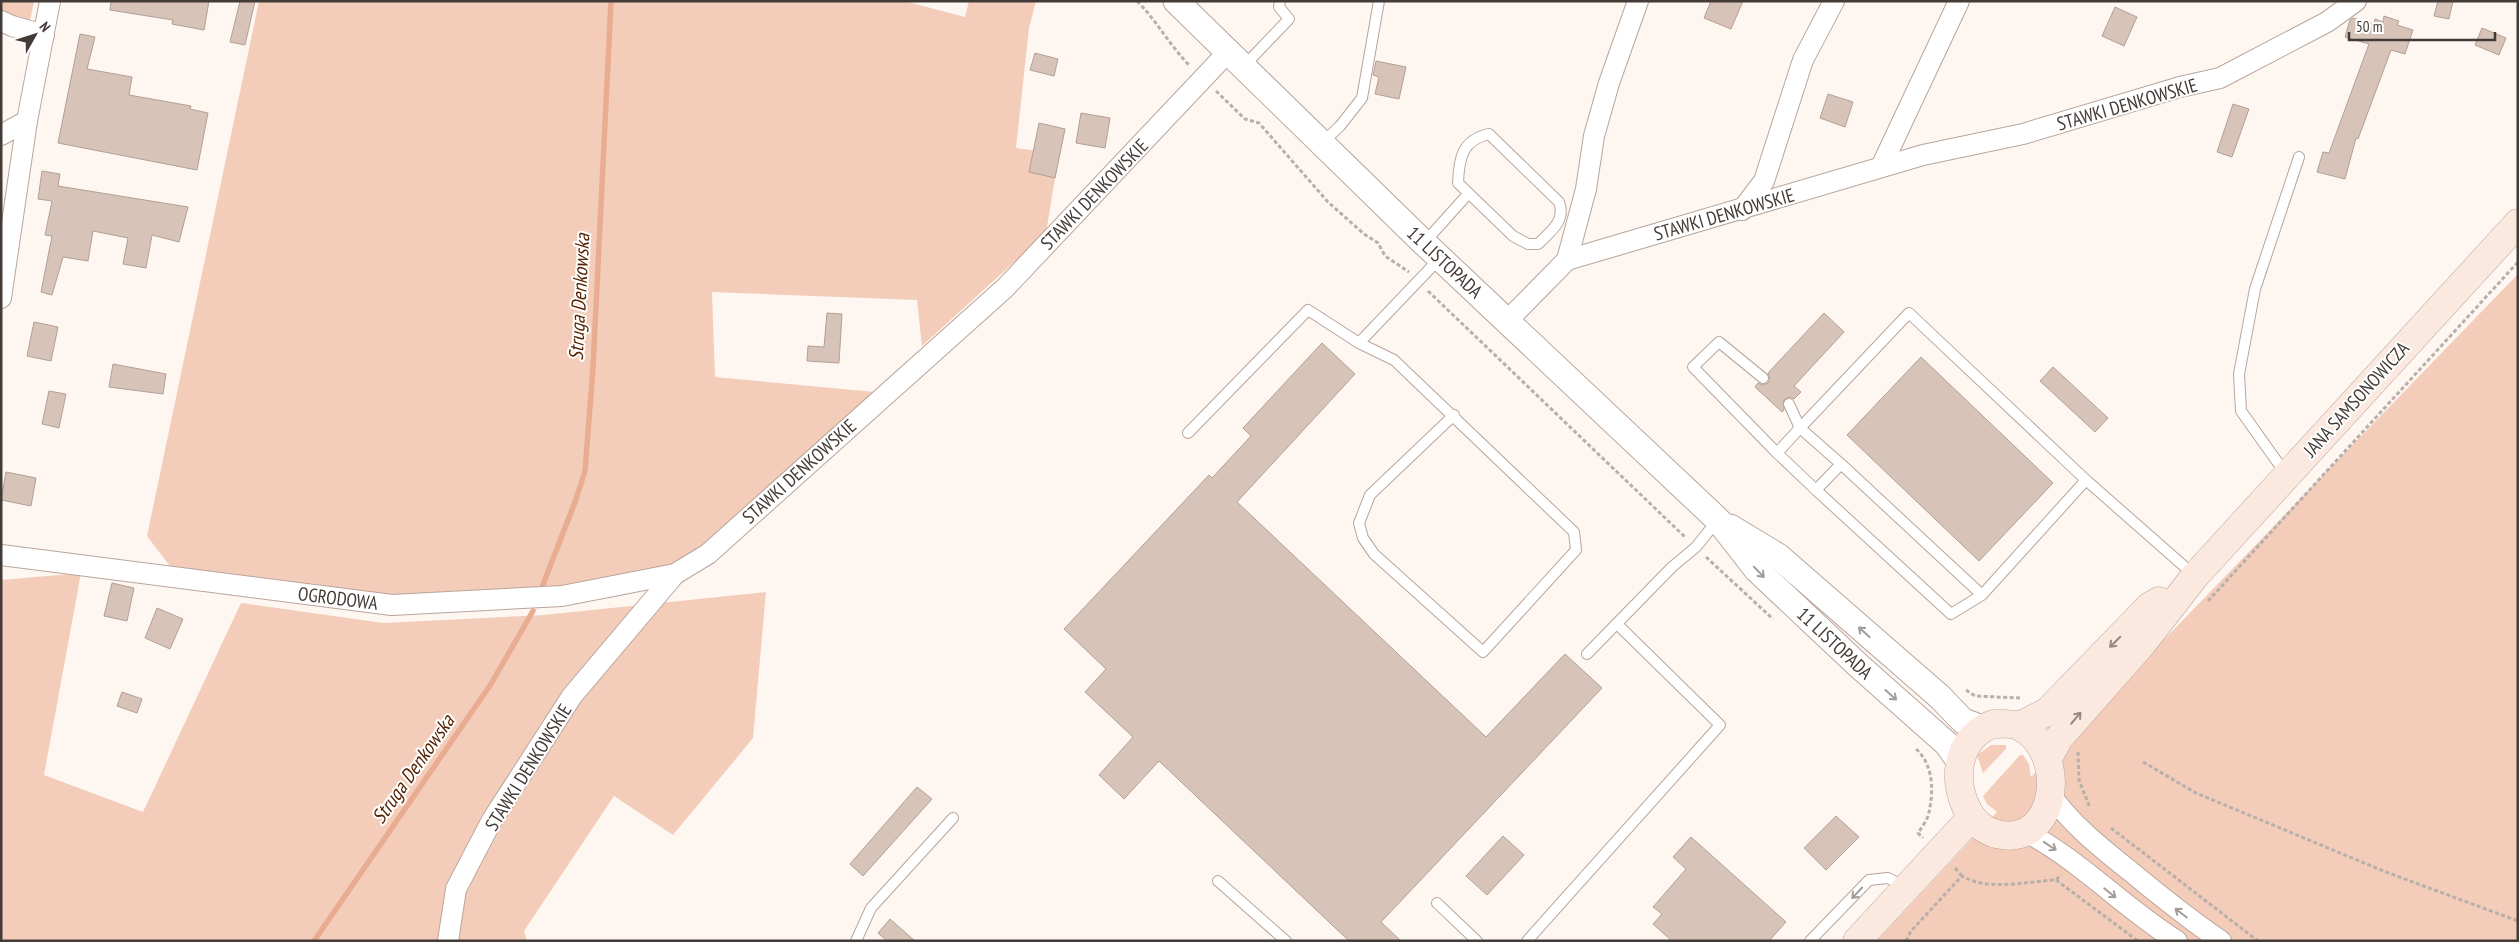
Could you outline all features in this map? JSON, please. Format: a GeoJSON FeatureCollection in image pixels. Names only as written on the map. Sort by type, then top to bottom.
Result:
{"type":"FeatureCollection","features":[{"type":"Feature","properties":{"kind":"main road","name":"JANA SAMSONOWICZA"},"geometry":{"type":"LineString","coordinates":[[2048,758],[2059,738],[2142,644],[2195,576],[2518,223]]}},
{"type":"Feature","properties":{"kind":"main road","name":"JANA SAMSONOWICZA"},"geometry":{"type":"LineString","coordinates":[[2019,726],[2047,712],[2150,607],[2195,576]]}},
{"type":"Feature","properties":{"kind":"main road"},"geometry":{"type":"LineString","coordinates":[[1993,724],[2019,726],[2038,742],[2048,758],[2052,772],[2050,794],[2043,814],[2035,825],[2026,832],[2008,836],[1990,832],[1971,818],[1962,797],[1959,761],[1966,745],[1982,728],[1993,724]]}},
{"type":"Feature","properties":{"kind":"main road"},"geometry":{"type":"LineString","coordinates":[[1857,941],[1971,818]]}},
{"type":"Feature","properties":{"kind":"street"},"geometry":{"type":"LineString","coordinates":[[1,298],[27,121],[50,1]]}},
{"type":"Feature","properties":{"kind":"street","name":"11 LISTOPADA"},"geometry":{"type":"LineString","coordinates":[[1176,1],[1321,144],[1718,520],[1757,570],[1859,666],[1947,744],[1959,761]]}},
{"type":"Feature","properties":{"kind":"street","name":"STAWKI DENKOWSKIE"},"geometry":{"type":"LineString","coordinates":[[1567,260],[1586,189],[1594,136],[1609,83],[1638,1]]}},
{"type":"Feature","properties":{"kind":"street"},"geometry":{"type":"LineString","coordinates":[[1742,210],[1764,181],[1804,60],[1834,1]]}},
{"type":"Feature","properties":{"kind":"street"},"geometry":{"type":"LineString","coordinates":[[1882,167],[1959,1]]}},
{"type":"Feature","properties":{"kind":"street","name":"STAWKI DENKOWSKIE"},"geometry":{"type":"LineString","coordinates":[[1507,321],[1567,260],[1742,210],[1923,155],[2023,134],[2180,87],[2220,78],[2327,22],[2356,1]]}},
{"type":"Feature","properties":{"kind":"street"},"geometry":{"type":"LineString","coordinates":[[1,21],[44,35]]}},
{"type":"Feature","properties":{"kind":"street","name":"STAWKI DENKOWSKIE"},"geometry":{"type":"LineString","coordinates":[[448,941],[456,889],[492,820],[572,696],[675,574],[708,554],[1005,288],[1084,202],[1204,80],[1236,60]]}},
{"type":"Feature","properties":{"kind":"street"},"geometry":{"type":"LineString","coordinates":[[1,136],[27,121]]}},
{"type":"Feature","properties":{"kind":"street","name":"11 LISTOPADA"},"geometry":{"type":"LineString","coordinates":[[1718,520],[1778,556],[1940,697],[1963,720],[1982,728]]}},
{"type":"Feature","properties":{"kind":"street","name":"OGRODOWA"},"geometry":{"type":"LineString","coordinates":[[1,555],[392,605],[562,596],[675,574]]}},
{"type":"Feature","properties":{"kind":"street"},"geometry":{"type":"LineString","coordinates":[[2050,794],[2066,816],[2092,840],[2181,913],[2221,941]]}},
{"type":"Feature","properties":{"kind":"street"},"geometry":{"type":"LineString","coordinates":[[2026,832],[2049,844],[2123,904],[2177,941]]}},
{"type":"Feature","properties":{"kind":"lane"},"geometry":{"type":"LineString","coordinates":[[1236,60],[1289,20],[1279,7],[1280,1]]}},
{"type":"Feature","properties":{"kind":"lane"},"geometry":{"type":"LineString","coordinates":[[1321,144],[1340,126],[1362,98],[1379,1]]}},
{"type":"Feature","properties":{"kind":"lane"},"geometry":{"type":"LineString","coordinates":[[1489,134],[1559,202],[1562,211],[1559,222],[1538,244],[1528,244],[1513,236],[1468,194],[1458,183],[1459,166],[1464,148],[1474,138],[1489,134]]}},
{"type":"Feature","properties":{"kind":"lane"},"geometry":{"type":"LineString","coordinates":[[2287,475],[2241,411],[2239,374],[2255,289],[2299,157]]}},
{"type":"Feature","properties":{"kind":"lane"},"geometry":{"type":"LineString","coordinates":[[1359,343],[1420,282],[1432,250],[1468,194]]}},
{"type":"Feature","properties":{"kind":"lane"},"geometry":{"type":"LineString","coordinates":[[1188,433],[1308,310],[1359,343],[1394,360],[1454,415],[1567,523],[1574,532],[1576,550],[1483,652],[1374,554],[1363,538],[1358,523],[1370,495],[1454,415]]}},
{"type":"Feature","properties":{"kind":"lane"},"geometry":{"type":"LineString","coordinates":[[1777,453],[1909,313],[2086,480],[2182,562],[2195,576]]}},
{"type":"Feature","properties":{"kind":"lane"},"geometry":{"type":"LineString","coordinates":[[1763,378],[1719,342],[1693,367],[1777,453],[1951,614],[1982,595],[2086,480]]}},
{"type":"Feature","properties":{"kind":"lane"},"geometry":{"type":"LineString","coordinates":[[1789,404],[1800,428],[1982,595]]}},
{"type":"Feature","properties":{"kind":"lane"},"geometry":{"type":"LineString","coordinates":[[1816,490],[1841,464]]}},
{"type":"Feature","properties":{"kind":"lane"},"geometry":{"type":"LineString","coordinates":[[1587,654],[1672,567],[1696,548],[1718,520]]}},
{"type":"Feature","properties":{"kind":"lane"},"geometry":{"type":"LineString","coordinates":[[1527,941],[1720,725],[1617,624]]}},
{"type":"Feature","properties":{"kind":"lane"},"geometry":{"type":"LineString","coordinates":[[856,941],[871,908],[954,818]]}},
{"type":"Feature","properties":{"kind":"lane"},"geometry":{"type":"LineString","coordinates":[[1810,941],[1869,880],[1888,878],[1906,887]]}},
{"type":"Feature","properties":{"kind":"lane"},"geometry":{"type":"LineString","coordinates":[[1218,882],[1286,941]]}},
{"type":"Feature","properties":{"kind":"lane"},"geometry":{"type":"LineString","coordinates":[[1437,903],[1477,941]]}},
{"type":"Feature","properties":{"kind":"path"},"geometry":{"type":"LineString","coordinates":[[1136,1],[1152,17],[1173,49],[1245,119],[1259,123],[1328,202],[1364,234],[1378,243],[1385,256],[1403,266],[1696,548],[1776,621]]}},
{"type":"Feature","properties":{"kind":"path"},"geometry":{"type":"LineString","coordinates":[[2203,606],[2518,262]]}},
{"type":"Feature","properties":{"kind":"path"},"geometry":{"type":"LineString","coordinates":[[1960,687],[1975,696],[2026,697]]}},
{"type":"Feature","properties":{"kind":"path"},"geometry":{"type":"LineString","coordinates":[[2078,744],[2079,780],[2088,806],[2094,812]]}},
{"type":"Feature","properties":{"kind":"path"},"geometry":{"type":"LineString","coordinates":[[1912,745],[1926,758],[1930,773],[1930,813],[1918,833],[1962,876],[1972,882],[1989,885],[2056,880],[2138,941]]}},
{"type":"Feature","properties":{"kind":"path"},"geometry":{"type":"LineString","coordinates":[[2143,762],[2196,793],[2386,872],[2518,921]]}},
{"type":"Feature","properties":{"kind":"path"},"geometry":{"type":"LineString","coordinates":[[2106,824],[2258,941]]}},
{"type":"Feature","properties":{"kind":"path"},"geometry":{"type":"LineString","coordinates":[[2056,880],[2072,863]]}},
{"type":"Feature","properties":{"kind":"path"},"geometry":{"type":"LineString","coordinates":[[1906,941],[1911,931],[1962,876]]}},
{"type":"Feature","properties":{"kind":"shaded area"},"geometry":{"type":"Polygon","coordinates":[[[1,1],[34,1],[28,31],[1,21],[1,1]]]}},
{"type":"Feature","properties":{"kind":"shaded area"},"geometry":{"type":"Polygon","coordinates":[[[259,1],[904,1],[965,17],[969,1],[1036,1],[1029,28],[1016,148],[1059,154],[1046,233],[922,346],[917,300],[712,292],[715,377],[885,393],[675,574],[392,605],[179,578],[147,536],[259,1]]]}},
{"type":"Feature","properties":{"kind":"shaded area"},"geometry":{"type":"Polygon","coordinates":[[[2518,274],[2518,941],[1877,941],[1997,812],[1987,804],[1983,796],[2020,755],[2023,755],[2029,764],[2031,777],[2518,274]]]}},
{"type":"Feature","properties":{"kind":"shaded area"},"geometry":{"type":"Polygon","coordinates":[[[81,573],[44,775],[143,812],[241,603],[383,623],[544,615],[766,592],[753,738],[673,835],[614,796],[524,931],[527,941],[1,941],[1,580],[81,573]]]}},
{"type":"Feature","properties":{"kind":"shaded area"},"geometry":{"type":"Polygon","coordinates":[[[1991,745],[2006,745],[2006,749],[1983,773],[1977,755],[1991,745]]]}},
{"type":"Feature","properties":{"kind":"building"},"geometry":{"type":"Polygon","coordinates":[[[111,1],[209,1],[204,30],[172,24],[173,20],[110,10],[111,1]]]}},
{"type":"Feature","properties":{"kind":"building"},"geometry":{"type":"Polygon","coordinates":[[[240,1],[255,1],[245,45],[230,42],[240,1]]]}},
{"type":"Feature","properties":{"kind":"building"},"geometry":{"type":"Polygon","coordinates":[[[1711,1],[1743,1],[1731,29],[1704,18],[1711,1]]]}},
{"type":"Feature","properties":{"kind":"building"},"geometry":{"type":"Polygon","coordinates":[[[2438,1],[2453,1],[2449,19],[2434,16],[2438,1]]]}},
{"type":"Feature","properties":{"kind":"building"},"geometry":{"type":"Polygon","coordinates":[[[2115,7],[2137,17],[2124,46],[2102,36],[2115,7]]]}},
{"type":"Feature","properties":{"kind":"building"},"geometry":{"type":"Polygon","coordinates":[[[2384,16],[2399,21],[2397,25],[2413,30],[2405,54],[2391,50],[2358,139],[2356,138],[2345,179],[2317,172],[2323,152],[2329,153],[2369,44],[2345,37],[2350,20],[2353,18],[2374,24],[2375,19],[2383,22],[2384,16]]]}},
{"type":"Feature","properties":{"kind":"building"},"geometry":{"type":"Polygon","coordinates":[[[2482,28],[2506,38],[2499,55],[2475,45],[2482,28]]]}},
{"type":"Feature","properties":{"kind":"building"},"geometry":{"type":"Polygon","coordinates":[[[80,34],[95,37],[87,69],[132,77],[129,95],[191,106],[190,109],[208,113],[197,170],[58,143],[80,34]]]}},
{"type":"Feature","properties":{"kind":"building"},"geometry":{"type":"Polygon","coordinates":[[[1035,53],[1058,59],[1054,76],[1030,70],[1035,53]]]}},
{"type":"Feature","properties":{"kind":"building"},"geometry":{"type":"Polygon","coordinates":[[[1376,61],[1406,67],[1399,99],[1375,94],[1379,77],[1373,75],[1376,61]]]}},
{"type":"Feature","properties":{"kind":"building"},"geometry":{"type":"Polygon","coordinates":[[[1828,94],[1853,102],[1845,127],[1820,118],[1828,94]]]}},
{"type":"Feature","properties":{"kind":"building"},"geometry":{"type":"Polygon","coordinates":[[[2233,104],[2249,109],[2232,157],[2217,152],[2233,104]]]}},
{"type":"Feature","properties":{"kind":"building"},"geometry":{"type":"Polygon","coordinates":[[[1081,113],[1110,118],[1105,148],[1076,143],[1081,113]]]}},
{"type":"Feature","properties":{"kind":"building"},"geometry":{"type":"Polygon","coordinates":[[[1039,123],[1065,129],[1055,178],[1029,172],[1039,123]]]}},
{"type":"Feature","properties":{"kind":"building"},"geometry":{"type":"Polygon","coordinates":[[[42,171],[60,174],[58,186],[188,207],[179,242],[152,235],[146,268],[123,264],[128,238],[93,231],[88,261],[63,257],[52,295],[41,292],[52,236],[45,235],[52,201],[38,199],[42,171]]]}},
{"type":"Feature","properties":{"kind":"building"},"geometry":{"type":"Polygon","coordinates":[[[827,313],[842,314],[839,363],[807,361],[808,346],[824,347],[827,313]]]}},
{"type":"Feature","properties":{"kind":"building"},"geometry":{"type":"Polygon","coordinates":[[[1824,313],[1844,332],[1794,386],[1801,392],[1794,399],[1789,397],[1784,400],[1784,410],[1782,412],[1755,387],[1758,383],[1762,385],[1768,383],[1770,379],[1768,373],[1824,313]]]}},
{"type":"Feature","properties":{"kind":"building"},"geometry":{"type":"Polygon","coordinates":[[[34,322],[58,327],[51,361],[27,356],[34,322]]]}},
{"type":"Feature","properties":{"kind":"building"},"geometry":{"type":"Polygon","coordinates":[[[1322,343],[1355,374],[1237,502],[1486,737],[1565,654],[1602,688],[1381,922],[1401,941],[1349,941],[1159,761],[1124,799],[1099,775],[1133,737],[1085,692],[1106,669],[1064,629],[1209,475],[1212,478],[1251,436],[1243,428],[1322,343]]]}},
{"type":"Feature","properties":{"kind":"building"},"geometry":{"type":"Polygon","coordinates":[[[1921,357],[2053,483],[1979,561],[1847,435],[1921,357]]]}},
{"type":"Feature","properties":{"kind":"building"},"geometry":{"type":"Polygon","coordinates":[[[113,364],[166,374],[163,394],[109,387],[113,364]]]}},
{"type":"Feature","properties":{"kind":"building"},"geometry":{"type":"Polygon","coordinates":[[[2053,367],[2108,418],[2095,432],[2040,381],[2053,367]]]}},
{"type":"Feature","properties":{"kind":"building"},"geometry":{"type":"Polygon","coordinates":[[[49,391],[66,394],[59,428],[42,424],[49,391]]]}},
{"type":"Feature","properties":{"kind":"building"},"geometry":{"type":"Polygon","coordinates":[[[6,472],[36,478],[31,506],[1,500],[6,472]]]}},
{"type":"Feature","properties":{"kind":"building"},"geometry":{"type":"Polygon","coordinates":[[[112,583],[134,588],[127,621],[104,616],[112,583]]]}},
{"type":"Feature","properties":{"kind":"building"},"geometry":{"type":"Polygon","coordinates":[[[157,608],[183,619],[170,649],[145,638],[157,608]]]}},
{"type":"Feature","properties":{"kind":"building"},"geometry":{"type":"Polygon","coordinates":[[[122,692],[142,699],[137,713],[117,706],[122,692]]]}},
{"type":"Feature","properties":{"kind":"building"},"geometry":{"type":"Polygon","coordinates":[[[917,787],[932,799],[863,876],[850,864],[917,787]]]}},
{"type":"Feature","properties":{"kind":"building"},"geometry":{"type":"Polygon","coordinates":[[[1836,816],[1859,837],[1826,870],[1804,848],[1836,816]]]}},
{"type":"Feature","properties":{"kind":"building"},"geometry":{"type":"Polygon","coordinates":[[[1503,836],[1524,855],[1487,895],[1466,876],[1503,836]]]}},
{"type":"Feature","properties":{"kind":"building"},"geometry":{"type":"Polygon","coordinates":[[[1691,837],[1786,922],[1769,941],[1672,941],[1653,924],[1662,914],[1653,907],[1686,869],[1673,857],[1691,837]]]}},
{"type":"Feature","properties":{"kind":"building"},"geometry":{"type":"Polygon","coordinates":[[[890,919],[915,941],[887,941],[878,933],[890,919]]]}},
{"type":"Feature","properties":{"kind":"waterway","name":"Struga Denkowska"},"geometry":{"type":"LineString","coordinates":[[542,587],[585,471],[593,368],[611,1]]}},
{"type":"Feature","properties":{"kind":"waterway","name":"Struga Denkowska"},"geometry":{"type":"LineString","coordinates":[[314,941],[491,684],[533,611]]}}]}
